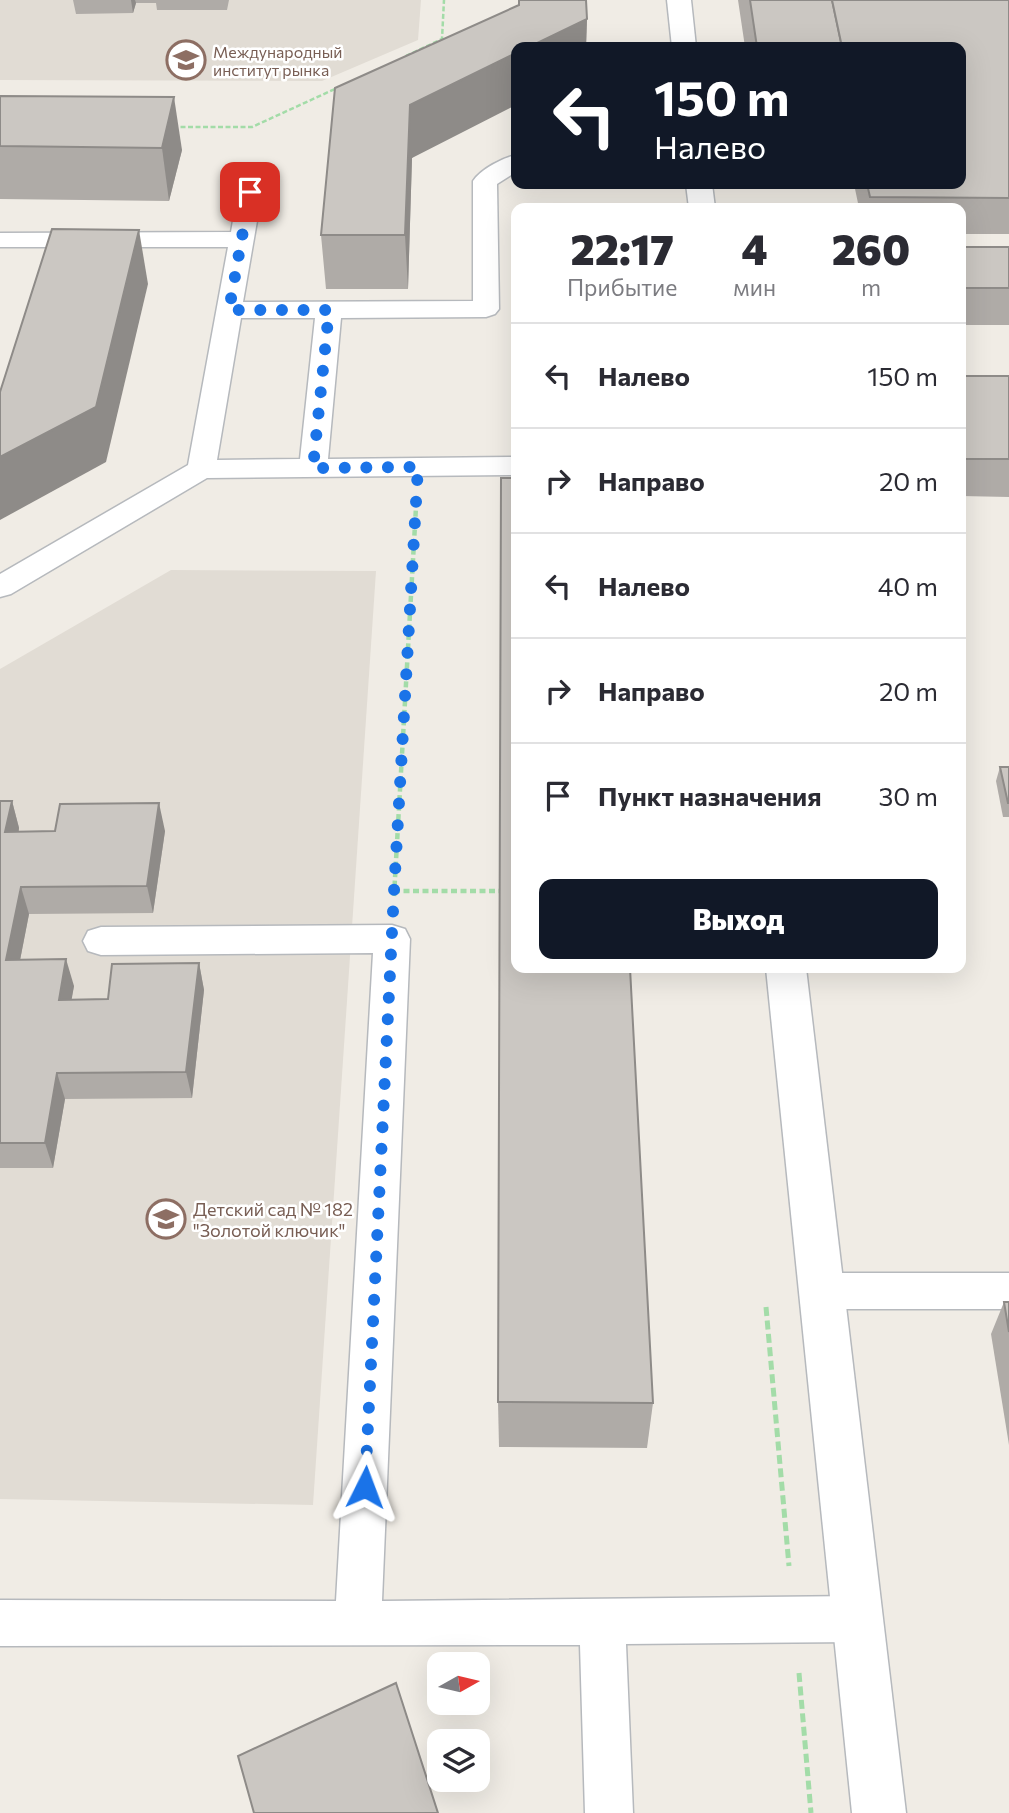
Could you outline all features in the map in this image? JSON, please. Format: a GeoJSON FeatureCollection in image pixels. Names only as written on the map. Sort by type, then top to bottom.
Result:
{"type":"FeatureCollection","features":[{"type":"Feature","properties":{"kind":"street"},"geometry":{"type":"LineString","coordinates":[[679,0],[683,42]]}},
{"type":"Feature","properties":{"kind":"street"},"geometry":{"type":"LineString","coordinates":[[787,973],[879,1813]]}},
{"type":"Feature","properties":{"kind":"lane"},"geometry":{"type":"LineString","coordinates":[[229,310],[486,309],[485,181],[511,165]]}},
{"type":"Feature","properties":{"kind":"lane"},"geometry":{"type":"LineString","coordinates":[[201,469],[250,192]]}},
{"type":"Feature","properties":{"kind":"lane"},"geometry":{"type":"LineString","coordinates":[[0,240],[241,239]]}},
{"type":"Feature","properties":{"kind":"lane"},"geometry":{"type":"LineString","coordinates":[[313,468],[329,310]]}},
{"type":"Feature","properties":{"kind":"lane"},"geometry":{"type":"LineString","coordinates":[[0,587],[201,469],[511,467]]}},
{"type":"Feature","properties":{"kind":"lane"},"geometry":{"type":"LineString","coordinates":[[102,941],[392,939],[358,1624]]}},
{"type":"Feature","properties":{"kind":"lane"},"geometry":{"type":"LineString","coordinates":[[821,1291],[1009,1291]]}},
{"type":"Feature","properties":{"kind":"lane"},"geometry":{"type":"LineString","coordinates":[[0,1623],[358,1624],[858,1619]]}},
{"type":"Feature","properties":{"kind":"lane"},"geometry":{"type":"LineString","coordinates":[[602,1621],[609,1813]]}},
{"type":"Feature","properties":{"kind":"path"},"geometry":{"type":"LineString","coordinates":[[404,57],[442,40],[444,0]]}},
{"type":"Feature","properties":{"kind":"path"},"geometry":{"type":"LineString","coordinates":[[173,127],[253,128],[341,86]]}},
{"type":"Feature","properties":{"kind":"path"},"geometry":{"type":"LineString","coordinates":[[392,939],[418,467]]}},
{"type":"Feature","properties":{"kind":"path"},"geometry":{"type":"LineString","coordinates":[[394,891],[500,891]]}},
{"type":"Feature","properties":{"kind":"path"},"geometry":{"type":"LineString","coordinates":[[765,1300],[811,1813]]}},
{"type":"Feature","properties":{"kind":"shaded area","name":"Международный институт рынка"},"geometry":{"type":"Polygon","coordinates":[[[0,0],[421,0],[418,40],[322,81],[0,80],[0,0]]]}},
{"type":"Feature","properties":{"kind":"shaded area","name":"Детский сад № 182 \"Золотой ключик\""},"geometry":{"type":"Polygon","coordinates":[[[171,570],[376,571],[313,1505],[0,1499],[0,669],[171,570]]]}},
{"type":"Feature","properties":{"kind":"building"},"geometry":{"type":"Polygon","coordinates":[[[519,0],[586,0],[587,19],[539,42],[511,42],[511,55],[410,105],[405,235],[321,235],[335,88],[519,5],[519,0]]]}},
{"type":"Feature","properties":{"kind":"building"},"geometry":{"type":"Polygon","coordinates":[[[750,0],[832,0],[841,42],[756,42],[750,0]]]}},
{"type":"Feature","properties":{"kind":"building"},"geometry":{"type":"Polygon","coordinates":[[[832,0],[1009,0],[1009,198],[870,197],[868,189],[966,189],[966,42],[841,42],[832,0]]]}},
{"type":"Feature","properties":{"kind":"building"},"geometry":{"type":"Polygon","coordinates":[[[0,96],[174,97],[162,148],[0,146],[0,96]]]}},
{"type":"Feature","properties":{"kind":"building"},"geometry":{"type":"Polygon","coordinates":[[[52,229],[139,230],[96,407],[0,457],[0,392],[52,229]]]}},
{"type":"Feature","properties":{"kind":"building"},"geometry":{"type":"Polygon","coordinates":[[[966,247],[1009,247],[1009,288],[966,288],[966,247]]]}},
{"type":"Feature","properties":{"kind":"building"},"geometry":{"type":"Polygon","coordinates":[[[966,376],[1009,376],[1009,459],[966,459],[966,376]]]}},
{"type":"Feature","properties":{"kind":"building"},"geometry":{"type":"Polygon","coordinates":[[[501,478],[511,478],[511,973],[630,973],[653,1403],[498,1402],[501,478]]]}},
{"type":"Feature","properties":{"kind":"building"},"geometry":{"type":"Polygon","coordinates":[[[1000,767],[1009,767],[1009,803],[1008,803],[1000,767]]]}},
{"type":"Feature","properties":{"kind":"building"},"geometry":{"type":"Polygon","coordinates":[[[0,801],[12,801],[5,832],[55,831],[60,804],[159,803],[147,886],[21,887],[6,960],[66,959],[59,1000],[108,999],[112,964],[199,963],[186,1072],[57,1073],[45,1143],[0,1143],[0,801]]]}},
{"type":"Feature","properties":{"kind":"building"},"geometry":{"type":"Polygon","coordinates":[[[1004,1302],[1009,1302],[1009,1332],[1004,1302]]]}},
{"type":"Feature","properties":{"kind":"building"},"geometry":{"type":"Polygon","coordinates":[[[396,1683],[427,1779],[427,1792],[431,1792],[438,1813],[254,1813],[238,1756],[396,1683]]]}},
{"type":"Feature","properties":{"kind":"place","name":"Международный институт рынка"},"geometry":{"type":"Point","coordinates":[186,60]}},
{"type":"Feature","properties":{"kind":"place","name":"Детский сад № 182 \"Золотой ключик\""},"geometry":{"type":"Point","coordinates":[166,1219]}},
{"type":"Feature","properties":{"kind":"route"},"geometry":{"type":"LineString","coordinates":[[250,192],[229,310],[329,310],[313,468],[418,467],[365,1487]]}}]}
